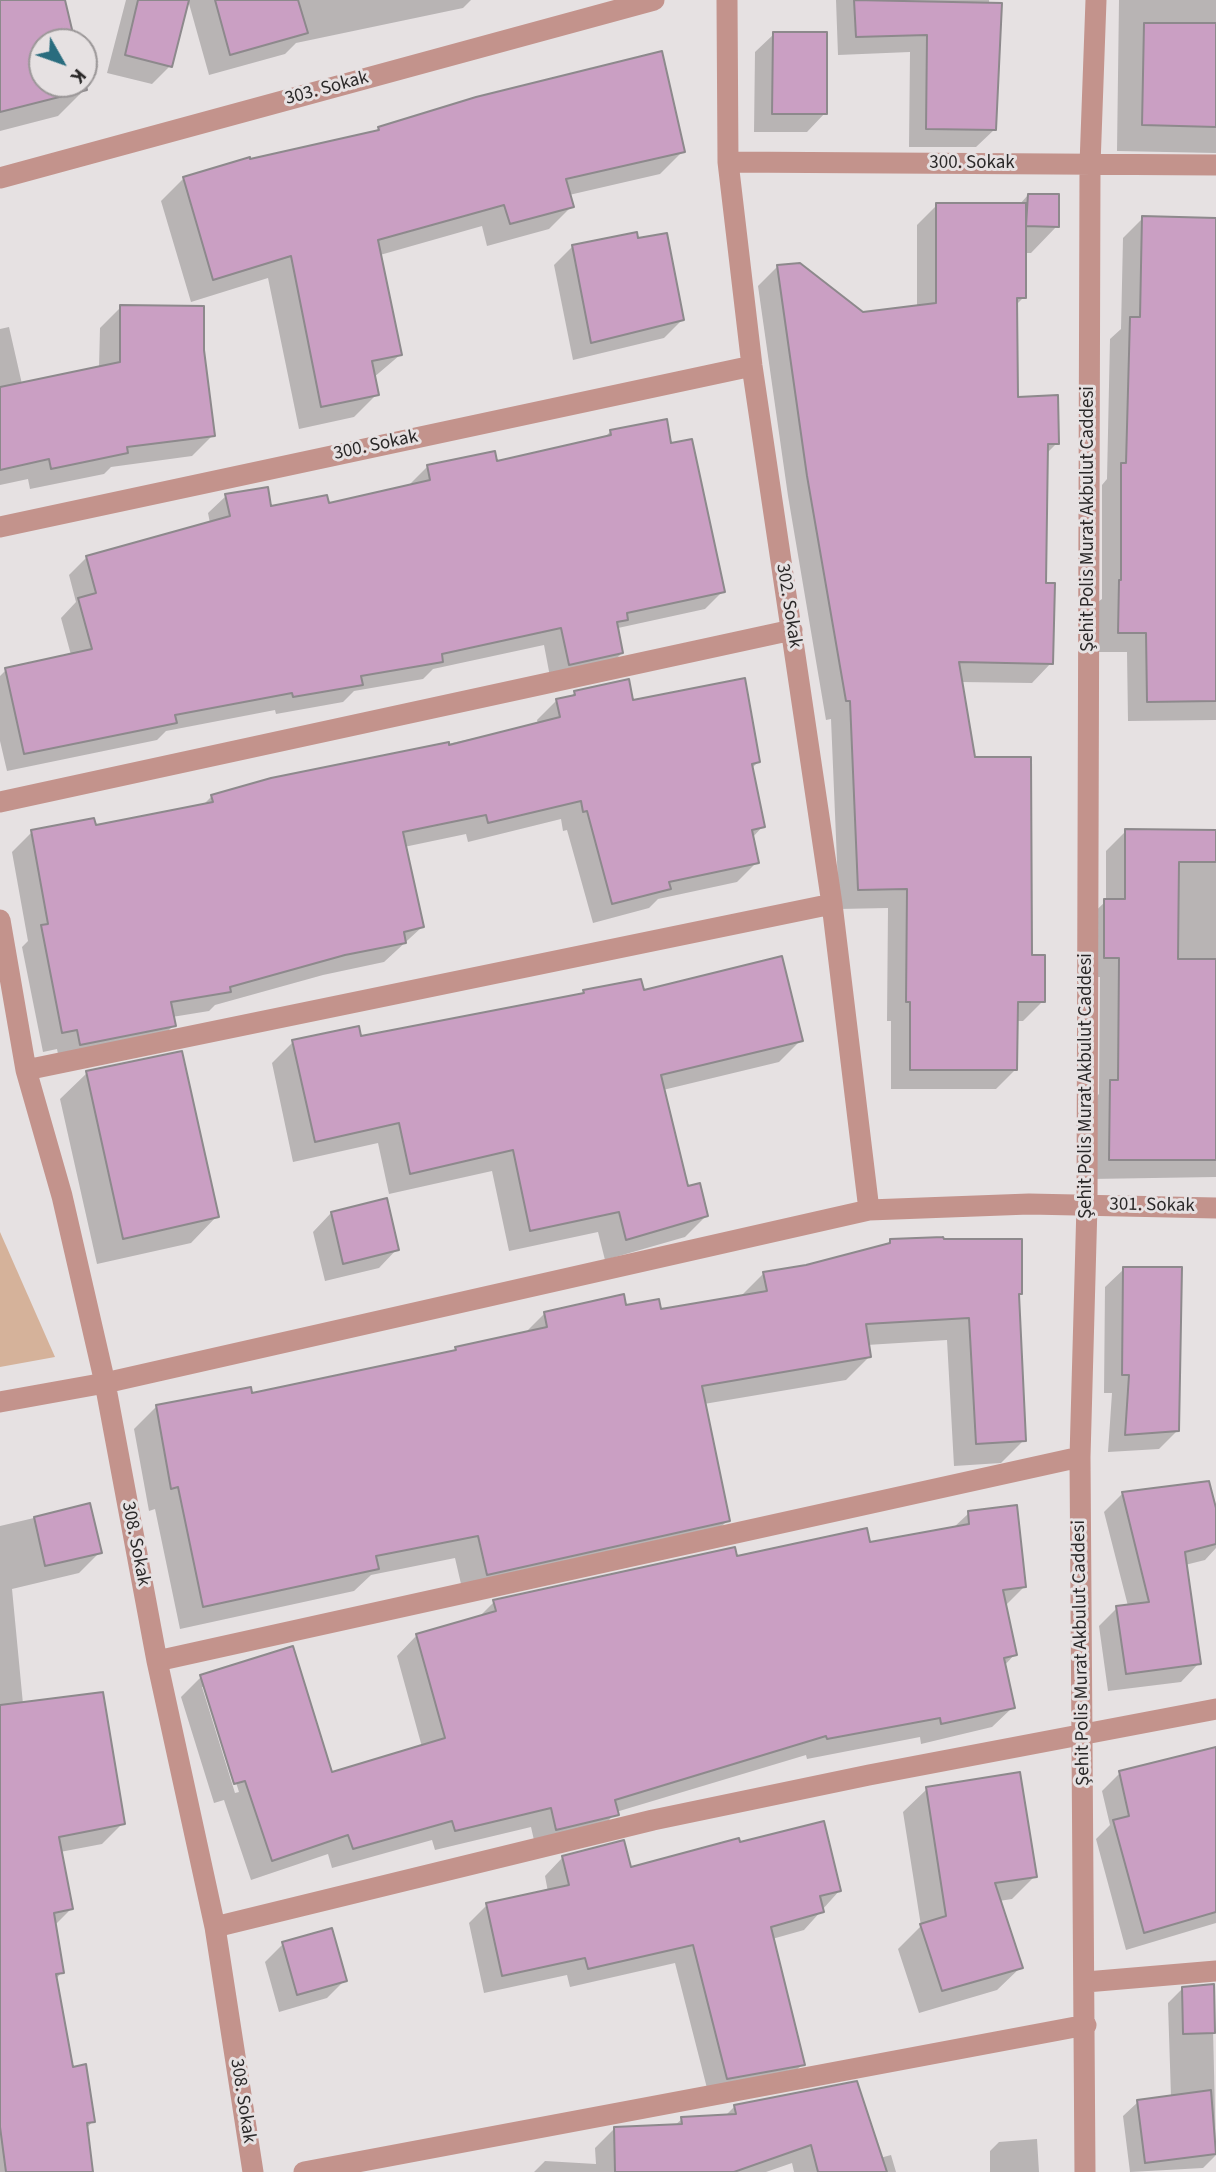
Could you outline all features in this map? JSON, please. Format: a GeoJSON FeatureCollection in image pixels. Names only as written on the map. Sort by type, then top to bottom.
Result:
{"type":"FeatureCollection","features":[{"type":"Feature","properties":{"kind":"street","name":"303. Sokak"},"geometry":{"type":"LineString","coordinates":[[0,178],[654,0]]}},
{"type":"Feature","properties":{"kind":"street","name":"302. Sokak"},"geometry":{"type":"LineString","coordinates":[[727,0],[728,162],[752,366],[832,904],[869,1210]]}},
{"type":"Feature","properties":{"kind":"street","name":"Şehit Polis Murat Akbulut Caddesi"},"geometry":{"type":"LineString","coordinates":[[1085,2172],[1086,1982],[1080,1457],[1087,1205],[1090,165],[1096,0]]}},
{"type":"Feature","properties":{"kind":"street","name":"300. Sokak"},"geometry":{"type":"LineString","coordinates":[[728,162],[1216,165]]}},
{"type":"Feature","properties":{"kind":"street","name":"300. Sokak"},"geometry":{"type":"LineString","coordinates":[[0,527],[752,366]]}},
{"type":"Feature","properties":{"kind":"street"},"geometry":{"type":"LineString","coordinates":[[0,802],[792,630]]}},
{"type":"Feature","properties":{"kind":"street"},"geometry":{"type":"LineString","coordinates":[[26,1070],[832,904]]}},
{"type":"Feature","properties":{"kind":"street","name":"308. Sokak"},"geometry":{"type":"LineString","coordinates":[[0,920],[26,1070],[62,1196],[105,1383],[157,1661],[215,1927],[253,2172]]}},
{"type":"Feature","properties":{"kind":"street","name":"301. Sokak"},"geometry":{"type":"LineString","coordinates":[[0,1402],[105,1383],[869,1210],[1087,1205],[1216,1208]]}},
{"type":"Feature","properties":{"kind":"street"},"geometry":{"type":"LineString","coordinates":[[157,1661],[1080,1457]]}},
{"type":"Feature","properties":{"kind":"street"},"geometry":{"type":"LineString","coordinates":[[215,1927],[666,1818],[869,1775],[1216,1709]]}},
{"type":"Feature","properties":{"kind":"street"},"geometry":{"type":"LineString","coordinates":[[1086,1982],[1216,1971]]}},
{"type":"Feature","properties":{"kind":"street"},"geometry":{"type":"LineString","coordinates":[[304,2172],[1086,2025]]}},
{"type":"Feature","properties":{"kind":"shaded area"},"geometry":{"type":"Polygon","coordinates":[[[0,1232],[55,1357],[0,1367],[0,1232]]]}},
{"type":"Feature","properties":{"kind":"building"},"geometry":{"type":"Polygon","coordinates":[[[0,0],[65,0],[72,28],[28,28],[28,98],[55,98],[0,112],[0,0]]]}},
{"type":"Feature","properties":{"kind":"building"},"geometry":{"type":"Polygon","coordinates":[[[138,0],[189,0],[172,67],[125,55],[138,0]]]}},
{"type":"Feature","properties":{"kind":"building"},"geometry":{"type":"Polygon","coordinates":[[[215,0],[298,0],[308,33],[230,55],[215,0]]]}},
{"type":"Feature","properties":{"kind":"building"},"geometry":{"type":"Polygon","coordinates":[[[854,0],[1002,3],[996,130],[926,129],[927,35],[856,37],[854,0]]]}},
{"type":"Feature","properties":{"kind":"building"},"geometry":{"type":"Polygon","coordinates":[[[1144,23],[1216,23],[1216,127],[1142,125],[1144,23]]]}},
{"type":"Feature","properties":{"kind":"building"},"geometry":{"type":"Polygon","coordinates":[[[773,32],[827,32],[827,114],[772,114],[773,32]]]}},
{"type":"Feature","properties":{"kind":"building"},"geometry":{"type":"Polygon","coordinates":[[[662,51],[685,152],[566,179],[574,207],[510,224],[504,205],[378,240],[402,355],[372,361],[379,395],[321,407],[291,256],[213,280],[183,177],[250,157],[379,130],[378,127],[476,97],[662,51]]]}},
{"type":"Feature","properties":{"kind":"building"},"geometry":{"type":"Polygon","coordinates":[[[1028,194],[1059,194],[1059,227],[1026,226],[1028,194]]]}},
{"type":"Feature","properties":{"kind":"building"},"geometry":{"type":"Polygon","coordinates":[[[936,203],[1026,203],[1026,298],[1017,298],[1018,397],[1058,395],[1059,444],[1048,444],[1046,583],[1055,583],[1053,664],[959,662],[975,757],[1031,757],[1032,955],[1045,955],[1045,1002],[1018,1002],[1017,1070],[910,1070],[910,1002],[906,1002],[907,889],[858,890],[850,701],[846,701],[807,476],[777,265],[800,263],[863,312],[936,303],[936,203]]]}},
{"type":"Feature","properties":{"kind":"building"},"geometry":{"type":"Polygon","coordinates":[[[1142,216],[1216,218],[1216,701],[1147,702],[1146,633],[1118,633],[1121,463],[1126,463],[1130,317],[1140,317],[1142,216]]]}},
{"type":"Feature","properties":{"kind":"building"},"geometry":{"type":"Polygon","coordinates":[[[637,232],[638,238],[667,233],[684,320],[591,343],[572,245],[637,232]]]}},
{"type":"Feature","properties":{"kind":"building"},"geometry":{"type":"Polygon","coordinates":[[[120,305],[204,306],[204,350],[215,436],[127,447],[128,453],[51,469],[49,459],[0,470],[0,387],[120,362],[120,305]]]}},
{"type":"Feature","properties":{"kind":"building"},"geometry":{"type":"Polygon","coordinates":[[[667,419],[671,443],[692,439],[725,592],[627,613],[628,620],[617,622],[623,653],[569,665],[561,628],[442,654],[443,662],[361,676],[363,685],[293,697],[292,693],[175,715],[177,723],[24,754],[5,668],[92,649],[78,598],[96,593],[86,556],[230,516],[225,494],[268,487],[271,506],[327,495],[329,503],[430,480],[427,465],[495,451],[497,461],[611,435],[610,430],[667,419]]]}},
{"type":"Feature","properties":{"kind":"building"},"geometry":{"type":"Polygon","coordinates":[[[745,678],[760,762],[752,764],[765,827],[752,830],[759,863],[669,882],[671,889],[612,904],[587,811],[583,812],[581,801],[488,823],[486,815],[403,832],[424,927],[404,932],[406,943],[345,955],[230,987],[231,992],[171,1002],[176,1026],[80,1045],[77,1030],[62,1033],[41,925],[48,924],[31,830],[94,818],[96,825],[213,802],[211,795],[271,778],[449,742],[449,745],[560,717],[556,699],[575,695],[574,691],[629,679],[633,700],[745,678]]]}},
{"type":"Feature","properties":{"kind":"building"},"geometry":{"type":"Polygon","coordinates":[[[1125,829],[1216,830],[1216,862],[1179,862],[1178,959],[1216,959],[1216,1160],[1109,1160],[1110,1080],[1118,1080],[1119,958],[1104,958],[1104,899],[1125,899],[1125,829]]]}},
{"type":"Feature","properties":{"kind":"building"},"geometry":{"type":"Polygon","coordinates":[[[782,956],[803,1041],[661,1075],[688,1186],[700,1183],[708,1216],[626,1240],[619,1212],[530,1231],[513,1150],[410,1174],[399,1123],[315,1142],[292,1040],[359,1026],[361,1036],[584,993],[583,990],[641,979],[644,990],[782,956]]]}},
{"type":"Feature","properties":{"kind":"building"},"geometry":{"type":"Polygon","coordinates":[[[182,1051],[219,1217],[123,1239],[86,1071],[182,1051]]]}},
{"type":"Feature","properties":{"kind":"building"},"geometry":{"type":"Polygon","coordinates":[[[387,1198],[399,1250],[343,1264],[331,1212],[387,1198]]]}},
{"type":"Feature","properties":{"kind":"building"},"geometry":{"type":"Polygon","coordinates":[[[890,1239],[1022,1239],[1022,1294],[1019,1294],[1026,1441],[976,1444],[969,1318],[866,1324],[871,1357],[702,1386],[730,1521],[487,1575],[478,1536],[376,1556],[379,1569],[203,1607],[178,1487],[171,1489],[156,1405],[251,1387],[252,1393],[456,1350],[455,1347],[547,1327],[544,1312],[624,1294],[626,1305],[659,1299],[661,1309],[767,1291],[763,1272],[806,1265],[890,1243],[890,1239]]]}},
{"type":"Feature","properties":{"kind":"building"},"geometry":{"type":"Polygon","coordinates":[[[1123,1267],[1182,1267],[1179,1431],[1125,1435],[1129,1375],[1122,1375],[1123,1267]]]}},
{"type":"Feature","properties":{"kind":"building"},"geometry":{"type":"Polygon","coordinates":[[[1209,1481],[1216,1508],[1216,1544],[1185,1552],[1201,1664],[1126,1674],[1116,1606],[1149,1602],[1122,1492],[1209,1481]]]}},
{"type":"Feature","properties":{"kind":"building"},"geometry":{"type":"Polygon","coordinates":[[[90,1503],[102,1553],[45,1566],[34,1517],[90,1503]]]}},
{"type":"Feature","properties":{"kind":"building"},"geometry":{"type":"Polygon","coordinates":[[[1017,1505],[1026,1587],[1003,1590],[1017,1655],[1004,1658],[1015,1708],[941,1724],[940,1718],[827,1739],[826,1736],[615,1800],[619,1815],[556,1830],[551,1808],[455,1831],[452,1821],[353,1849],[348,1835],[272,1861],[245,1781],[234,1784],[200,1675],[293,1646],[332,1772],[445,1738],[416,1634],[496,1611],[493,1600],[735,1547],[737,1556],[867,1528],[870,1542],[969,1524],[968,1511],[1017,1505]]]}},
{"type":"Feature","properties":{"kind":"building"},"geometry":{"type":"Polygon","coordinates":[[[103,1692],[125,1824],[59,1837],[73,1909],[54,1913],[64,1973],[56,1974],[73,2067],[86,2064],[95,2122],[87,2123],[93,2172],[6,2172],[0,2127],[0,1705],[103,1692]]]}},
{"type":"Feature","properties":{"kind":"building"},"geometry":{"type":"Polygon","coordinates":[[[1216,1747],[1216,1912],[1144,1933],[1113,1820],[1129,1816],[1119,1771],[1216,1747]]]}},
{"type":"Feature","properties":{"kind":"building"},"geometry":{"type":"Polygon","coordinates":[[[1020,1772],[1037,1877],[995,1883],[1023,1968],[942,1991],[920,1924],[946,1916],[926,1787],[1020,1772]]]}},
{"type":"Feature","properties":{"kind":"building"},"geometry":{"type":"Polygon","coordinates":[[[824,1821],[841,1891],[820,1896],[824,1912],[771,1927],[805,2065],[727,2079],[693,1945],[588,1969],[585,1958],[502,1976],[486,1903],[569,1885],[562,1856],[624,1840],[631,1867],[739,1838],[740,1842],[824,1821]]]}},
{"type":"Feature","properties":{"kind":"building"},"geometry":{"type":"Polygon","coordinates":[[[332,1928],[347,1981],[297,1995],[282,1942],[332,1928]]]}},
{"type":"Feature","properties":{"kind":"building"},"geometry":{"type":"Polygon","coordinates":[[[1214,1984],[1215,2033],[1183,2034],[1182,1987],[1214,1984]]]}},
{"type":"Feature","properties":{"kind":"building"},"geometry":{"type":"Polygon","coordinates":[[[857,2081],[887,2172],[818,2172],[811,2145],[734,2172],[615,2172],[614,2127],[682,2124],[681,2117],[736,2114],[734,2105],[857,2081]]]}},
{"type":"Feature","properties":{"kind":"building"},"geometry":{"type":"Polygon","coordinates":[[[1211,2090],[1216,2154],[1145,2163],[1137,2100],[1211,2090]]]}}]}
